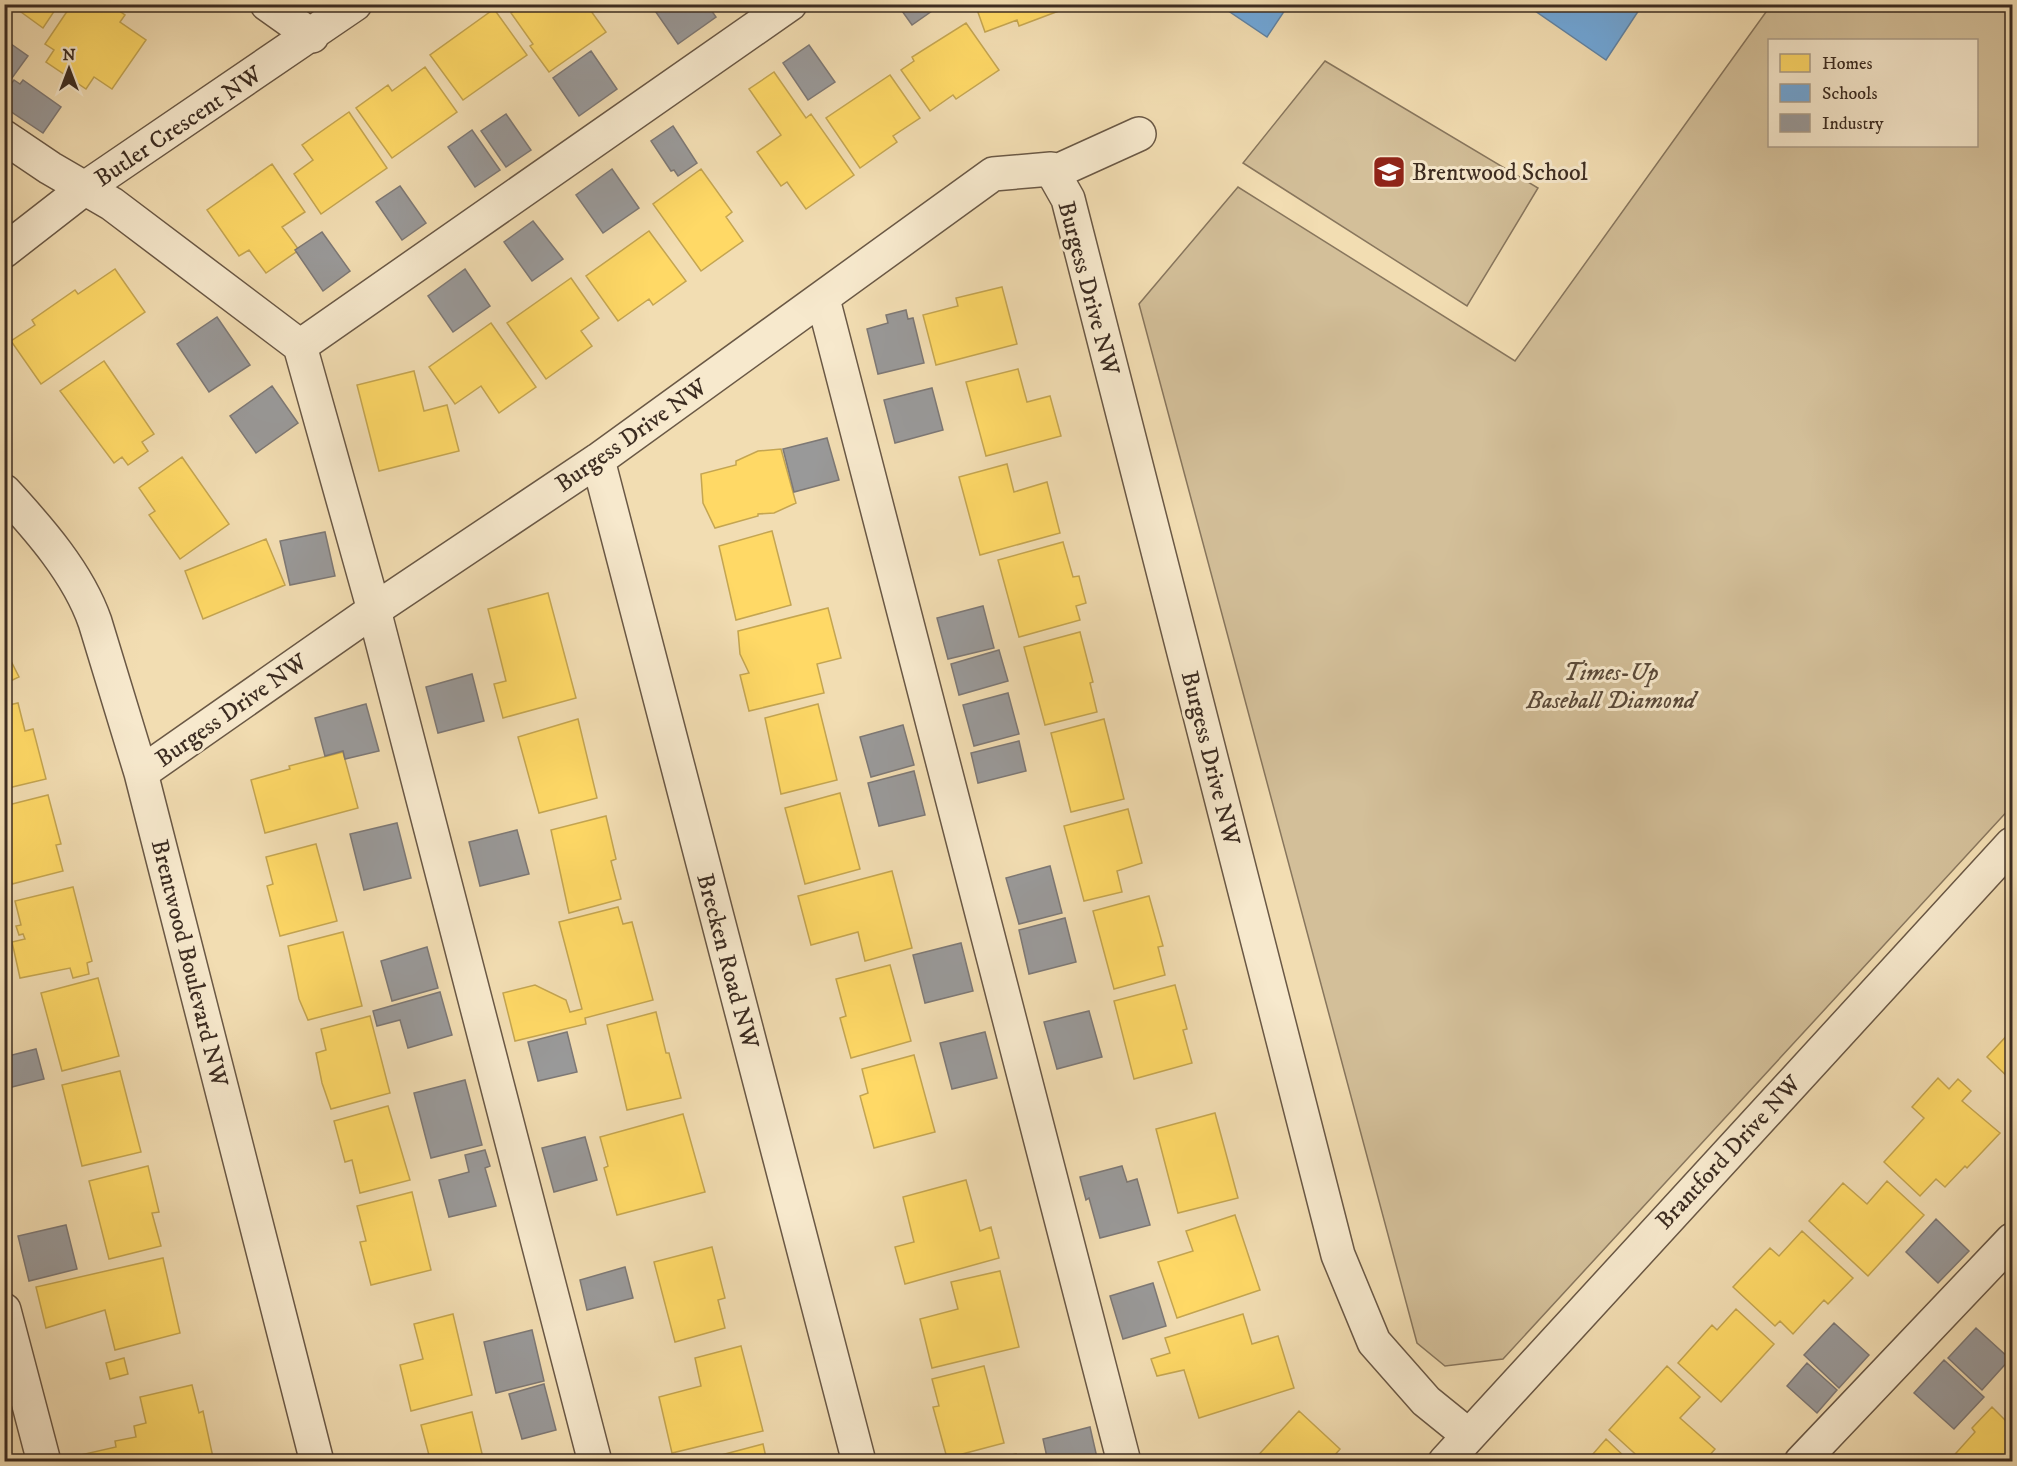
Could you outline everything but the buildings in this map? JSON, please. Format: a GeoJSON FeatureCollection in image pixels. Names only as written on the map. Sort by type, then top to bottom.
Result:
{"type":"FeatureCollection","features":[{"type":"Feature","properties":{"kind":"street"},"geometry":{"type":"LineString","coordinates":[[267,4],[312,36]]}},
{"type":"Feature","properties":{"kind":"street","name":"Butler Crescent NW"},"geometry":{"type":"LineString","coordinates":[[4,251],[85,188],[312,36],[355,4]]}},
{"type":"Feature","properties":{"kind":"street"},"geometry":{"type":"LineString","coordinates":[[300,346],[790,4]]}},
{"type":"Feature","properties":{"kind":"street"},"geometry":{"type":"LineString","coordinates":[[1053,173],[1139,134]]}},
{"type":"Feature","properties":{"kind":"street"},"geometry":{"type":"LineString","coordinates":[[4,137],[112,204],[300,346],[374,610],[595,1461]]}},
{"type":"Feature","properties":{"kind":"street","name":"Burgess Drive NW"},"geometry":{"type":"LineString","coordinates":[[141,773],[374,610],[598,460],[993,174],[1051,169],[1068,199],[1338,1255],[1355,1302],[1374,1342],[1426,1401],[1468,1435]]}},
{"type":"Feature","properties":{"kind":"street"},"geometry":{"type":"LineString","coordinates":[[823,299],[1124,1461]]}},
{"type":"Feature","properties":{"kind":"street","name":"Brecken Road NW"},"geometry":{"type":"LineString","coordinates":[[598,460],[859,1461]]}},
{"type":"Feature","properties":{"kind":"street","name":"Brentwood Boulevard NW"},"geometry":{"type":"LineString","coordinates":[[4,491],[37,527],[87,601],[141,773],[317,1461]]}},
{"type":"Feature","properties":{"kind":"street","name":"Brantford Drive NW"},"geometry":{"type":"LineString","coordinates":[[1445,1461],[2013,844]]}},
{"type":"Feature","properties":{"kind":"street"},"geometry":{"type":"LineString","coordinates":[[1801,1461],[2013,1240]]}},
{"type":"Feature","properties":{"kind":"street"},"geometry":{"type":"LineString","coordinates":[[4,1310],[44,1461]]}},
{"type":"Feature","properties":{"kind":"green space","name":"Times-Up Baseball Diamond"},"geometry":{"type":"Polygon","coordinates":[[[1771,5],[2012,5],[2012,806],[1503,1359],[1445,1366],[1417,1343],[1139,304],[1238,187],[1515,361],[1771,5]]]}},
{"type":"Feature","properties":{"kind":"green space"},"geometry":{"type":"Polygon","coordinates":[[[1325,61],[1538,188],[1467,306],[1243,163],[1325,61]]]}},
{"type":"Feature","properties":{"kind":"place","name":"Brentwood School"},"geometry":{"type":"Point","coordinates":[1389,172]}}]}
